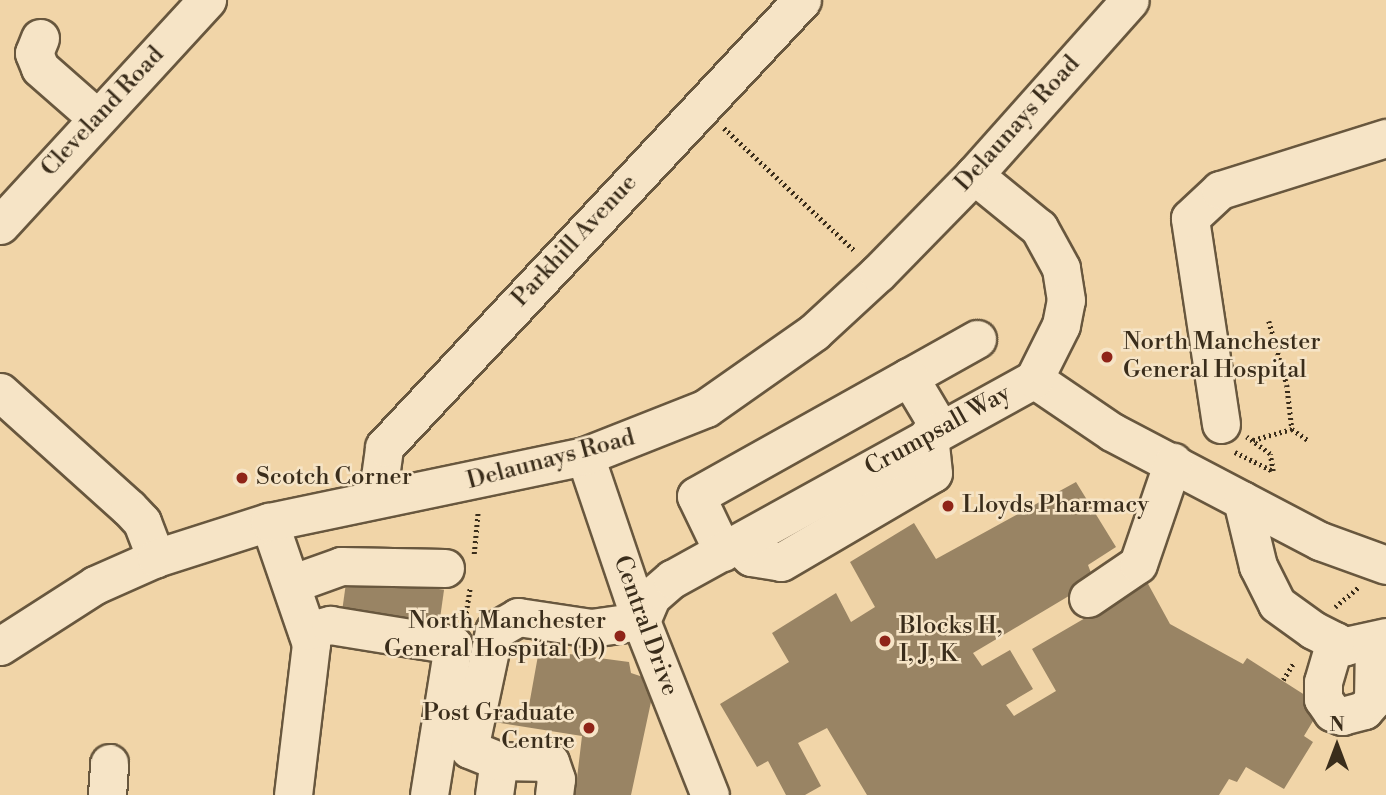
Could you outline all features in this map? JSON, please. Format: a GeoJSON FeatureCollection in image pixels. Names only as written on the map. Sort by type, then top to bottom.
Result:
{"type":"FeatureCollection","features":[{"type":"Feature","properties":{"kind":"street","name":"Cleveland Road"},"geometry":{"type":"LineString","coordinates":[[0,225],[206,0]]}},
{"type":"Feature","properties":{"kind":"street","name":"Parkhill Avenue"},"geometry":{"type":"LineString","coordinates":[[384,497],[380,477],[384,447],[700,106],[802,0]]}},
{"type":"Feature","properties":{"kind":"street","name":"Delaunays Road"},"geometry":{"type":"LineString","coordinates":[[0,646],[95,585],[156,558],[269,522],[384,497],[475,482],[584,456],[706,408],[814,332],[878,273],[974,175],[1130,0]]}},
{"type":"Feature","properties":{"kind":"street"},"geometry":{"type":"LineString","coordinates":[[40,38],[34,53],[40,68],[97,118]]}},
{"type":"Feature","properties":{"kind":"street"},"geometry":{"type":"LineString","coordinates":[[1224,436],[1190,218],[1220,190],[1386,138]]}},
{"type":"Feature","properties":{"kind":"street","name":"Crumpsall Way"},"geometry":{"type":"LineString","coordinates":[[641,621],[651,597],[672,579],[1034,379],[1061,325],[1066,300],[1061,268],[1039,228],[974,175]]}},
{"type":"Feature","properties":{"kind":"street"},"geometry":{"type":"LineString","coordinates":[[730,548],[696,496],[977,339]]}},
{"type":"Feature","properties":{"kind":"street"},"geometry":{"type":"LineString","coordinates":[[909,377],[934,432]]}},
{"type":"Feature","properties":{"kind":"street"},"geometry":{"type":"LineString","coordinates":[[1034,379],[1112,432],[1320,541],[1386,565]]}},
{"type":"Feature","properties":{"kind":"street"},"geometry":{"type":"LineString","coordinates":[[0,392],[142,522],[156,558]]}},
{"type":"Feature","properties":{"kind":"street","name":"Central Drive"},"geometry":{"type":"LineString","coordinates":[[584,456],[641,621],[710,795]]}},
{"type":"Feature","properties":{"kind":"street"},"geometry":{"type":"LineString","coordinates":[[1088,597],[1138,564],[1173,462]]}},
{"type":"Feature","properties":{"kind":"street"},"geometry":{"type":"LineString","coordinates":[[1241,500],[1258,566],[1277,604],[1345,646],[1386,638]]}},
{"type":"Feature","properties":{"kind":"street"},"geometry":{"type":"LineString","coordinates":[[269,522],[312,645],[293,795]]}},
{"type":"Feature","properties":{"kind":"street"},"geometry":{"type":"LineString","coordinates":[[291,584],[341,566],[445,568]]}},
{"type":"Feature","properties":{"kind":"street"},"geometry":{"type":"LineString","coordinates":[[554,795],[556,779],[551,762],[487,768],[494,631],[518,617],[591,628],[641,621]]}},
{"type":"Feature","properties":{"kind":"street"},"geometry":{"type":"LineString","coordinates":[[307,631],[330,625],[453,645],[429,795]]}},
{"type":"Feature","properties":{"kind":"street"},"geometry":{"type":"LineString","coordinates":[[1335,641],[1323,682],[1324,699],[1332,712],[1342,716],[1354,715],[1373,700],[1374,661],[1386,647]]}},
{"type":"Feature","properties":{"kind":"street"},"geometry":{"type":"LineString","coordinates":[[690,743],[722,772],[735,795]]}},
{"type":"Feature","properties":{"kind":"path"},"geometry":{"type":"LineString","coordinates":[[700,106],[878,273]]}},
{"type":"Feature","properties":{"kind":"path"},"geometry":{"type":"LineString","coordinates":[[1269,321],[1287,385],[1292,429],[1309,441]]}},
{"type":"Feature","properties":{"kind":"path"},"geometry":{"type":"LineString","coordinates":[[1224,436],[1253,440],[1292,429]]}},
{"type":"Feature","properties":{"kind":"path"},"geometry":{"type":"LineString","coordinates":[[1224,436],[1273,471],[1270,454],[1253,440]]}},
{"type":"Feature","properties":{"kind":"building","name":"Blocks H, I, J, K"},"geometry":{"type":"Polygon","coordinates":[[[1076,482],[1116,547],[1088,565],[1094,581],[973,653],[982,666],[1010,650],[1033,689],[1006,705],[1014,716],[1056,691],[1032,649],[1147,582],[1170,624],[1243,664],[1247,658],[1322,706],[1304,736],[1313,742],[1284,789],[1246,767],[1237,782],[1229,779],[1219,795],[867,795],[827,728],[798,743],[821,786],[805,795],[786,795],[768,761],[757,767],[720,704],[789,662],[772,633],[836,593],[851,622],[875,607],[850,562],[914,523],[936,559],[1076,482]]]}},
{"type":"Feature","properties":{"kind":"building"},"geometry":{"type":"Polygon","coordinates":[[[347,576],[444,590],[438,634],[341,621],[347,576]]]}},
{"type":"Feature","properties":{"kind":"building","name":"Post Graduate Centre"},"geometry":{"type":"Polygon","coordinates":[[[539,650],[629,662],[631,673],[643,677],[644,685],[654,688],[631,795],[575,795],[582,736],[481,720],[486,707],[528,711],[539,650]]]}},
{"type":"Feature","properties":{"kind":"place","name":"North Manchester General Hospital"},"geometry":{"type":"Point","coordinates":[1107,357]}},
{"type":"Feature","properties":{"kind":"place","name":"Scotch Corner"},"geometry":{"type":"Point","coordinates":[242,478]}},
{"type":"Feature","properties":{"kind":"place","name":"Lloyds Pharmacy"},"geometry":{"type":"Point","coordinates":[948,506]}},
{"type":"Feature","properties":{"kind":"place","name":"North Manchester General Hospital (D)"},"geometry":{"type":"Point","coordinates":[620,636]}},
{"type":"Feature","properties":{"kind":"place","name":"Blocks H, I, J, K"},"geometry":{"type":"Point","coordinates":[885,641]}},
{"type":"Feature","properties":{"kind":"place","name":"Post Graduate Centre"},"geometry":{"type":"Point","coordinates":[589,728]}}]}
